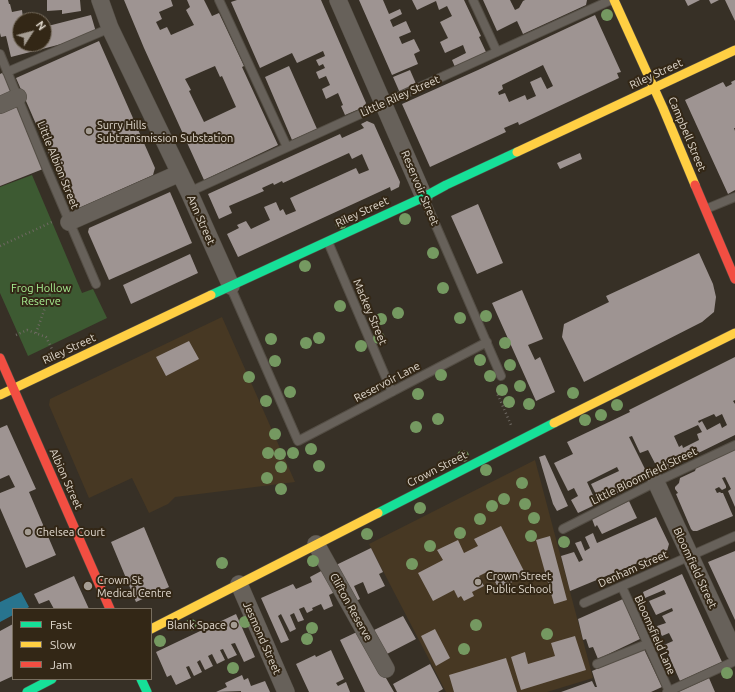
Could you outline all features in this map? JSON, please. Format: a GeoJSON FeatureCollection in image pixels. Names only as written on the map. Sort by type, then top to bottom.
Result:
{"type":"FeatureCollection","features":[{"type":"Feature","properties":{"kind":"street","name":"Ann Street"},"geometry":{"type":"LineString","coordinates":[[100,0],[110,28],[189,192],[231,286]]}},
{"type":"Feature","properties":{"kind":"street","name":"Reservoir Street"},"geometry":{"type":"LineString","coordinates":[[338,0],[424,196]]}},
{"type":"Feature","properties":{"kind":"street","name":"Campbell Street"},"geometry":{"type":"LineString","coordinates":[[614,0],[654,88],[735,279]]}},
{"type":"Feature","properties":{"kind":"street","name":"Riley Street"},"geometry":{"type":"LineString","coordinates":[[0,395],[735,50]]}},
{"type":"Feature","properties":{"kind":"street"},"geometry":{"type":"LineString","coordinates":[[0,105],[18,97]]}},
{"type":"Feature","properties":{"kind":"street"},"geometry":{"type":"LineString","coordinates":[[68,219],[180,173]]}},
{"type":"Feature","properties":{"kind":"street","name":"Crown Street"},"geometry":{"type":"LineString","coordinates":[[152,628],[528,436],[735,333]]}},
{"type":"Feature","properties":{"kind":"street","name":"Albion Street"},"geometry":{"type":"LineString","coordinates":[[0,358],[110,608]]}},
{"type":"Feature","properties":{"kind":"street","name":"Bloomfield Street"},"geometry":{"type":"LineString","coordinates":[[656,482],[735,653]]}},
{"type":"Feature","properties":{"kind":"street","name":"Clifton Reserve"},"geometry":{"type":"LineString","coordinates":[[316,544],[386,669]]}},
{"type":"Feature","properties":{"kind":"street","name":"Jesmond Street"},"geometry":{"type":"LineString","coordinates":[[238,584],[286,692]]}},
{"type":"Feature","properties":{"kind":"street"},"geometry":{"type":"LineString","coordinates":[[27,692],[50,680]]}},
{"type":"Feature","properties":{"kind":"street"},"geometry":{"type":"LineString","coordinates":[[141,680],[147,692]]}},
{"type":"Feature","properties":{"kind":"lane"},"geometry":{"type":"LineString","coordinates":[[219,0],[287,147]]}},
{"type":"Feature","properties":{"kind":"lane"},"geometry":{"type":"LineString","coordinates":[[473,0],[497,52]]}},
{"type":"Feature","properties":{"kind":"lane","name":"Little Riley Street"},"geometry":{"type":"LineString","coordinates":[[189,192],[611,0]]}},
{"type":"Feature","properties":{"kind":"lane"},"geometry":{"type":"LineString","coordinates":[[7,72],[110,28]]}},
{"type":"Feature","properties":{"kind":"lane","name":"Little Albion Street"},"geometry":{"type":"LineString","coordinates":[[0,54],[96,284]]}},
{"type":"Feature","properties":{"kind":"lane","name":"Reservoir Street"},"geometry":{"type":"LineString","coordinates":[[424,196],[501,376]]}},
{"type":"Feature","properties":{"kind":"lane"},"geometry":{"type":"LineString","coordinates":[[706,209],[735,197]]}},
{"type":"Feature","properties":{"kind":"lane","name":"Mackey Street"},"geometry":{"type":"LineString","coordinates":[[328,241],[392,392]]}},
{"type":"Feature","properties":{"kind":"lane","name":"Ann Street"},"geometry":{"type":"LineString","coordinates":[[231,286],[298,441]]}},
{"type":"Feature","properties":{"kind":"lane","name":"Reservoir Lane"},"geometry":{"type":"LineString","coordinates":[[298,441],[487,342]]}},
{"type":"Feature","properties":{"kind":"lane","name":"Little Bloomfield Street"},"geometry":{"type":"LineString","coordinates":[[563,528],[735,444]]}},
{"type":"Feature","properties":{"kind":"lane","name":"Denham Street"},"geometry":{"type":"LineString","coordinates":[[584,603],[735,536]]}},
{"type":"Feature","properties":{"kind":"lane","name":"Bloomsfield Lane"},"geometry":{"type":"LineString","coordinates":[[622,587],[668,692]]}},
{"type":"Feature","properties":{"kind":"lane"},"geometry":{"type":"LineString","coordinates":[[597,664],[647,644]]}},
{"type":"Feature","properties":{"kind":"lane"},"geometry":{"type":"LineString","coordinates":[[668,692],[735,661]]}},
{"type":"Feature","properties":{"kind":"path"},"geometry":{"type":"LineString","coordinates":[[0,246],[68,219]]}},
{"type":"Feature","properties":{"kind":"path"},"geometry":{"type":"LineString","coordinates":[[36,333],[50,294]]}},
{"type":"Feature","properties":{"kind":"path"},"geometry":{"type":"LineString","coordinates":[[16,335],[27,330],[46,337],[52,350]]}},
{"type":"Feature","properties":{"kind":"path"},"geometry":{"type":"LineString","coordinates":[[501,376],[497,393],[511,425]]}},
{"type":"Feature","properties":{"kind":"shaded area"},"geometry":{"type":"Polygon","coordinates":[[[222,317],[295,482],[175,497],[168,504],[149,513],[132,478],[89,498],[49,405],[50,399],[222,317]]]}},
{"type":"Feature","properties":{"kind":"shaded area","name":"Crown Street Public School"},"geometry":{"type":"Polygon","coordinates":[[[535,460],[593,678],[547,692],[446,692],[369,544],[535,460]]]}},
{"type":"Feature","properties":{"kind":"green space","name":"Frog Hollow Reserve"},"geometry":{"type":"Polygon","coordinates":[[[32,175],[82,293],[93,289],[107,318],[28,356],[0,293],[0,187],[32,175]]]}},
{"type":"Feature","properties":{"kind":"water"},"geometry":{"type":"Polygon","coordinates":[[[21,592],[29,607],[12,608],[12,616],[0,622],[0,602],[21,592]]]}},
{"type":"Feature","properties":{"kind":"building"},"geometry":{"type":"Polygon","coordinates":[[[0,0],[8,0],[12,12],[12,52],[30,52],[11,57],[6,36],[1,37],[0,0]]]}},
{"type":"Feature","properties":{"kind":"building"},"geometry":{"type":"Polygon","coordinates":[[[47,0],[80,0],[81,11],[62,14],[62,10],[47,11],[47,0]]]}},
{"type":"Feature","properties":{"kind":"building"},"geometry":{"type":"Polygon","coordinates":[[[124,0],[171,0],[173,6],[159,12],[162,19],[156,22],[160,30],[167,27],[171,35],[194,25],[186,10],[190,7],[187,0],[204,0],[212,16],[219,13],[278,145],[204,180],[144,48],[124,0]],[[215,66],[185,79],[204,122],[236,107],[222,76],[220,77],[215,66]],[[216,135],[208,138],[209,142],[217,138],[216,135]]]}},
{"type":"Feature","properties":{"kind":"building"},"geometry":{"type":"Polygon","coordinates":[[[237,0],[321,0],[366,103],[364,107],[345,115],[338,93],[326,99],[322,89],[330,85],[326,76],[319,79],[316,72],[325,68],[323,64],[319,66],[316,60],[325,56],[323,51],[297,63],[292,53],[260,68],[231,2],[237,0]]]}},
{"type":"Feature","properties":{"kind":"building"},"geometry":{"type":"Polygon","coordinates":[[[359,0],[383,0],[389,14],[400,9],[402,14],[390,20],[393,27],[406,21],[411,32],[399,37],[402,44],[414,39],[420,51],[414,54],[418,64],[392,75],[359,0]]]}},
{"type":"Feature","properties":{"kind":"building"},"geometry":{"type":"Polygon","coordinates":[[[412,0],[464,0],[481,36],[479,37],[486,52],[455,67],[452,60],[466,53],[463,45],[445,53],[440,42],[448,38],[440,22],[452,16],[447,6],[439,10],[436,1],[417,10],[412,0]]]}},
{"type":"Feature","properties":{"kind":"building"},"geometry":{"type":"Polygon","coordinates":[[[483,0],[510,0],[515,10],[519,8],[525,0],[587,0],[586,5],[523,34],[517,21],[497,31],[483,0]]]}},
{"type":"Feature","properties":{"kind":"building"},"geometry":{"type":"Polygon","coordinates":[[[685,0],[700,0],[688,6],[685,0]]]}},
{"type":"Feature","properties":{"kind":"building"},"geometry":{"type":"Polygon","coordinates":[[[709,0],[719,0],[711,4],[709,0]]]}},
{"type":"Feature","properties":{"kind":"building"},"geometry":{"type":"Polygon","coordinates":[[[725,0],[735,0],[735,21],[725,0]]]}},
{"type":"Feature","properties":{"kind":"building"},"geometry":{"type":"Polygon","coordinates":[[[22,10],[22,12],[12,12],[22,10]]]}},
{"type":"Feature","properties":{"kind":"building"},"geometry":{"type":"Polygon","coordinates":[[[91,15],[96,32],[77,40],[52,46],[52,25],[91,15]]]}},
{"type":"Feature","properties":{"kind":"building"},"geometry":{"type":"Polygon","coordinates":[[[595,15],[621,72],[617,73],[619,78],[519,125],[518,122],[504,128],[506,132],[430,167],[402,104],[595,15]],[[543,65],[502,85],[503,89],[498,92],[499,95],[505,93],[509,102],[525,95],[527,100],[536,96],[530,82],[541,77],[547,89],[553,86],[543,65]]]}},
{"type":"Feature","properties":{"kind":"building","name":"Surry Hills Subtransmission Substation"},"geometry":{"type":"Polygon","coordinates":[[[99,41],[155,168],[153,175],[77,209],[72,207],[16,78],[99,41]]]}},
{"type":"Feature","properties":{"kind":"building"},"geometry":{"type":"Polygon","coordinates":[[[289,66],[317,129],[292,140],[265,77],[289,66]]]}},
{"type":"Feature","properties":{"kind":"building"},"geometry":{"type":"Polygon","coordinates":[[[410,70],[417,86],[400,93],[393,77],[410,70]]]}},
{"type":"Feature","properties":{"kind":"building"},"geometry":{"type":"Polygon","coordinates":[[[4,72],[11,90],[10,94],[0,98],[0,74],[4,72]]]}},
{"type":"Feature","properties":{"kind":"building"},"geometry":{"type":"Polygon","coordinates":[[[735,80],[735,190],[728,194],[685,100],[723,82],[726,87],[732,84],[731,82],[735,80]]]}},
{"type":"Feature","properties":{"kind":"building"},"geometry":{"type":"Polygon","coordinates":[[[16,107],[19,108],[28,128],[26,130],[43,169],[0,186],[0,114],[16,107]]]}},
{"type":"Feature","properties":{"kind":"building"},"geometry":{"type":"Polygon","coordinates":[[[367,121],[374,124],[400,182],[399,187],[391,191],[390,187],[238,257],[227,234],[239,228],[237,225],[246,221],[251,229],[270,220],[264,207],[276,202],[280,211],[283,209],[286,215],[296,211],[290,198],[356,168],[359,174],[369,170],[362,154],[352,159],[349,153],[283,183],[282,181],[274,185],[273,183],[262,188],[264,191],[229,206],[232,213],[219,219],[208,194],[340,134],[342,138],[364,128],[361,124],[367,121]]]}},
{"type":"Feature","properties":{"kind":"building"},"geometry":{"type":"Polygon","coordinates":[[[580,153],[582,159],[560,169],[557,163],[580,153]]]}},
{"type":"Feature","properties":{"kind":"building"},"geometry":{"type":"Polygon","coordinates":[[[170,192],[192,243],[109,280],[88,232],[89,228],[170,192]]]}},
{"type":"Feature","properties":{"kind":"building"},"geometry":{"type":"Polygon","coordinates":[[[478,204],[503,263],[477,274],[451,216],[478,204]]]}},
{"type":"Feature","properties":{"kind":"building"},"geometry":{"type":"Polygon","coordinates":[[[699,253],[713,284],[716,297],[714,312],[702,322],[584,382],[562,337],[564,324],[609,302],[606,296],[699,253]]]}},
{"type":"Feature","properties":{"kind":"building"},"geometry":{"type":"Polygon","coordinates":[[[190,254],[198,273],[131,304],[123,285],[190,254]]]}},
{"type":"Feature","properties":{"kind":"building"},"geometry":{"type":"Polygon","coordinates":[[[522,290],[543,339],[528,345],[535,360],[540,357],[555,392],[536,401],[492,303],[522,290]]]}},
{"type":"Feature","properties":{"kind":"building"},"geometry":{"type":"Polygon","coordinates":[[[189,341],[199,359],[166,376],[156,357],[189,341]]]}},
{"type":"Feature","properties":{"kind":"building"},"geometry":{"type":"Polygon","coordinates":[[[735,357],[735,400],[733,401],[735,404],[735,435],[660,473],[648,450],[640,453],[632,436],[629,437],[649,477],[600,502],[591,484],[619,471],[617,467],[587,482],[597,504],[578,513],[571,500],[578,496],[574,488],[568,491],[554,463],[573,454],[567,442],[630,412],[629,410],[735,357]],[[714,414],[698,421],[699,423],[702,421],[707,430],[720,423],[722,428],[727,425],[722,414],[716,417],[714,414]],[[698,425],[674,436],[679,447],[682,445],[683,448],[699,440],[697,434],[702,432],[698,425]]]}},
{"type":"Feature","properties":{"kind":"building","name":"Chelsea Court"},"geometry":{"type":"Polygon","coordinates":[[[7,425],[36,489],[29,492],[56,555],[26,568],[0,508],[0,493],[15,487],[9,475],[0,479],[0,428],[7,425]]]}},
{"type":"Feature","properties":{"kind":"building"},"geometry":{"type":"Polygon","coordinates":[[[735,449],[735,507],[728,491],[731,489],[725,477],[722,478],[726,488],[722,490],[719,487],[715,489],[717,493],[723,493],[733,516],[697,531],[693,531],[676,494],[678,493],[675,487],[679,483],[680,478],[695,471],[696,468],[735,449]]]}},
{"type":"Feature","properties":{"kind":"building"},"geometry":{"type":"Polygon","coordinates":[[[545,455],[568,506],[557,511],[553,504],[539,457],[545,455]]]}},
{"type":"Feature","properties":{"kind":"building"},"geometry":{"type":"Polygon","coordinates":[[[629,501],[637,518],[602,534],[597,525],[595,527],[592,519],[629,501]]]}},
{"type":"Feature","properties":{"kind":"building"},"geometry":{"type":"Polygon","coordinates":[[[656,517],[669,544],[667,551],[570,591],[561,556],[574,552],[579,562],[583,560],[575,543],[581,541],[585,551],[590,548],[585,537],[593,533],[597,543],[656,517]]]}},
{"type":"Feature","properties":{"kind":"building","name":"Crown Street Public School"},"geometry":{"type":"Polygon","coordinates":[[[501,526],[526,575],[499,589],[489,571],[479,576],[484,586],[472,592],[474,596],[464,601],[461,596],[458,598],[454,590],[433,601],[418,573],[443,560],[437,550],[458,540],[464,553],[478,546],[474,539],[501,526]]]}},
{"type":"Feature","properties":{"kind":"building"},"geometry":{"type":"Polygon","coordinates":[[[144,527],[169,587],[136,602],[111,542],[144,527]]]}},
{"type":"Feature","properties":{"kind":"building"},"geometry":{"type":"Polygon","coordinates":[[[550,536],[567,600],[554,604],[536,540],[550,536]]]}},
{"type":"Feature","properties":{"kind":"building"},"geometry":{"type":"Polygon","coordinates":[[[371,548],[383,572],[379,574],[385,586],[368,594],[363,582],[354,586],[360,599],[352,603],[334,566],[371,548]]]}},
{"type":"Feature","properties":{"kind":"building"},"geometry":{"type":"Polygon","coordinates":[[[735,551],[735,620],[708,562],[735,551]]]}},
{"type":"Feature","properties":{"kind":"building"},"geometry":{"type":"Polygon","coordinates":[[[325,569],[337,591],[329,595],[333,606],[324,610],[321,604],[312,608],[313,610],[307,613],[304,607],[299,609],[304,620],[298,622],[294,613],[290,615],[296,629],[290,632],[281,614],[278,616],[289,640],[281,643],[261,598],[293,584],[296,589],[312,582],[310,577],[325,569]]]}},
{"type":"Feature","properties":{"kind":"building"},"geometry":{"type":"Polygon","coordinates":[[[682,574],[722,662],[680,681],[664,645],[673,641],[669,633],[662,636],[657,626],[666,623],[662,616],[673,611],[672,608],[656,615],[649,601],[666,594],[664,590],[645,598],[643,592],[682,574]]]}},
{"type":"Feature","properties":{"kind":"building"},"geometry":{"type":"Polygon","coordinates":[[[74,576],[89,608],[53,608],[49,600],[39,604],[34,594],[74,576]]]}},
{"type":"Feature","properties":{"kind":"building"},"geometry":{"type":"Polygon","coordinates":[[[623,599],[640,639],[598,659],[593,647],[589,648],[586,639],[583,640],[578,619],[623,599]]]}},
{"type":"Feature","properties":{"kind":"building"},"geometry":{"type":"Polygon","coordinates":[[[236,614],[255,657],[244,662],[235,643],[231,644],[237,655],[228,659],[223,649],[220,650],[225,660],[217,664],[212,654],[208,656],[213,666],[205,670],[200,660],[197,662],[202,672],[194,676],[189,666],[186,667],[191,678],[176,685],[171,675],[167,677],[156,652],[236,614]]]}},
{"type":"Feature","properties":{"kind":"building"},"geometry":{"type":"Polygon","coordinates":[[[403,616],[416,639],[385,655],[372,631],[403,616]]]}},
{"type":"Feature","properties":{"kind":"building"},"geometry":{"type":"Polygon","coordinates":[[[12,625],[12,676],[0,682],[0,631],[12,625]]]}},
{"type":"Feature","properties":{"kind":"building"},"geometry":{"type":"Polygon","coordinates":[[[435,629],[450,658],[436,666],[421,636],[435,629]]]}},
{"type":"Feature","properties":{"kind":"building"},"geometry":{"type":"Polygon","coordinates":[[[359,631],[394,692],[365,692],[340,640],[359,631]]]}},
{"type":"Feature","properties":{"kind":"building"},"geometry":{"type":"Polygon","coordinates":[[[575,636],[586,670],[521,690],[511,657],[525,652],[528,664],[555,656],[551,643],[575,636]]]}},
{"type":"Feature","properties":{"kind":"building"},"geometry":{"type":"Polygon","coordinates":[[[644,649],[662,687],[651,692],[561,692],[592,681],[595,687],[597,687],[592,671],[644,649]]]}},
{"type":"Feature","properties":{"kind":"building"},"geometry":{"type":"Polygon","coordinates":[[[331,650],[344,679],[336,683],[338,686],[346,682],[350,692],[309,692],[296,664],[315,655],[316,657],[331,650]]]}},
{"type":"Feature","properties":{"kind":"building"},"geometry":{"type":"Polygon","coordinates":[[[506,658],[517,692],[454,692],[449,675],[506,658]]]}},
{"type":"Feature","properties":{"kind":"building"},"geometry":{"type":"Polygon","coordinates":[[[430,664],[443,689],[438,692],[397,692],[393,684],[430,664]]]}},
{"type":"Feature","properties":{"kind":"building"},"geometry":{"type":"Polygon","coordinates":[[[242,675],[244,680],[248,678],[251,686],[265,681],[270,692],[216,692],[227,687],[225,683],[242,675]]]}},
{"type":"Feature","properties":{"kind":"building"},"geometry":{"type":"Polygon","coordinates":[[[709,678],[715,692],[678,692],[709,678]]]}},
{"type":"Feature","properties":{"kind":"traffic: fast"},"geometry":{"type":"LineString","coordinates":[[211,295],[424,197],[446,185],[517,152]]}},
{"type":"Feature","properties":{"kind":"traffic: fast"},"geometry":{"type":"LineString","coordinates":[[378,513],[554,423]]}},
{"type":"Feature","properties":{"kind":"traffic: fast"},"geometry":{"type":"LineString","coordinates":[[27,692],[50,680]]}},
{"type":"Feature","properties":{"kind":"traffic: fast"},"geometry":{"type":"LineString","coordinates":[[141,680],[147,692]]}},
{"type":"Feature","properties":{"kind":"traffic: slow"},"geometry":{"type":"LineString","coordinates":[[614,0],[663,108],[695,185]]}},
{"type":"Feature","properties":{"kind":"traffic: slow"},"geometry":{"type":"LineString","coordinates":[[517,152],[735,50]]}},
{"type":"Feature","properties":{"kind":"traffic: slow"},"geometry":{"type":"LineString","coordinates":[[0,395],[211,295]]}},
{"type":"Feature","properties":{"kind":"traffic: slow"},"geometry":{"type":"LineString","coordinates":[[554,423],[735,333]]}},
{"type":"Feature","properties":{"kind":"traffic: slow"},"geometry":{"type":"LineString","coordinates":[[152,628],[378,513]]}},
{"type":"Feature","properties":{"kind":"traffic: jam"},"geometry":{"type":"LineString","coordinates":[[695,185],[735,279]]}},
{"type":"Feature","properties":{"kind":"traffic: jam"},"geometry":{"type":"LineString","coordinates":[[0,358],[110,608]]}},
{"type":"Feature","properties":{"kind":"place","name":"Surry Hills Subtransmission Substation"},"geometry":{"type":"Point","coordinates":[89,131]}},
{"type":"Feature","properties":{"kind":"place","name":"Chelsea Court"},"geometry":{"type":"Point","coordinates":[28,532]}},
{"type":"Feature","properties":{"kind":"place","name":"Crown Street Public School"},"geometry":{"type":"Point","coordinates":[478,582]}},
{"type":"Feature","properties":{"kind":"place","name":"Crown St Medical Centre"},"geometry":{"type":"Point","coordinates":[88,586]}},
{"type":"Feature","properties":{"kind":"place","name":"Blank Space"},"geometry":{"type":"Point","coordinates":[234,625]}}]}
